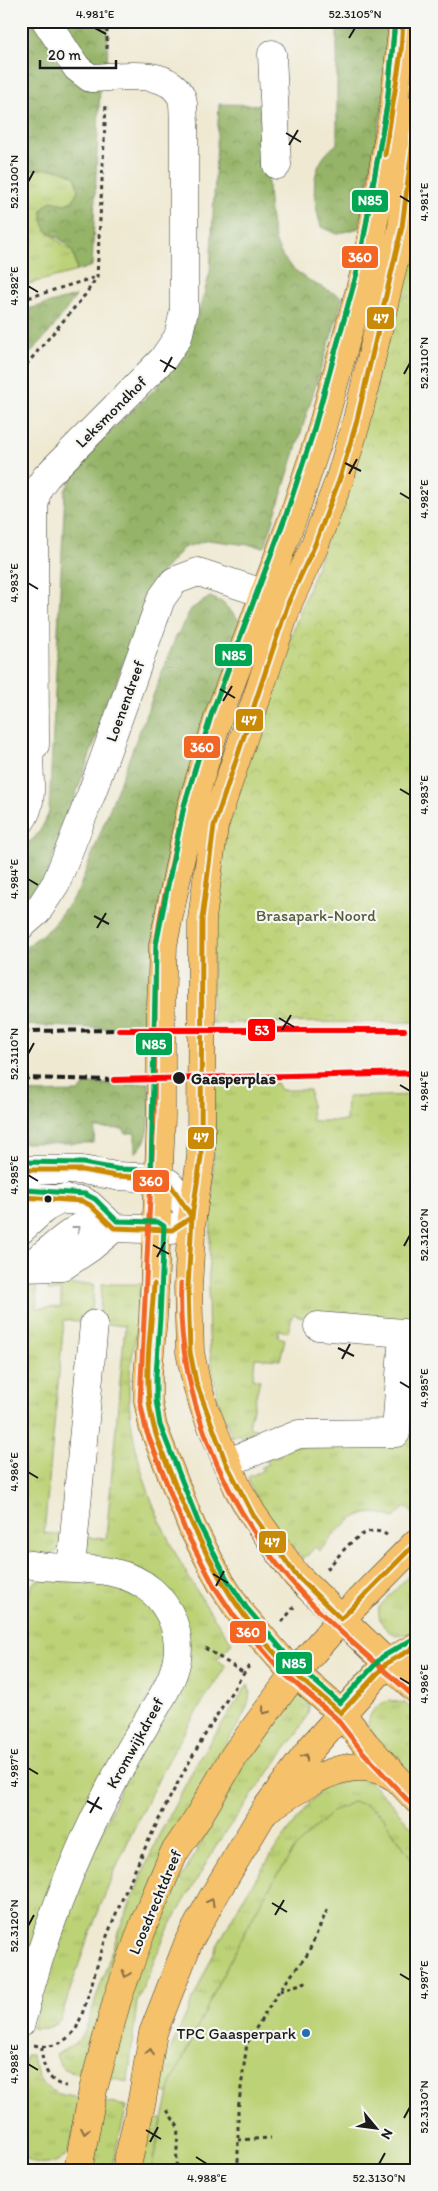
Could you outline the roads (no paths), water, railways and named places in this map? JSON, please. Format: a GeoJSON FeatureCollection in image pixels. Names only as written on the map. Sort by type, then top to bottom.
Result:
{"type":"FeatureCollection","features":[{"type":"Feature","properties":{"kind":"main road"},"geometry":{"type":"LineString","coordinates":[[403,21],[369,361],[356,424],[340,478],[314,547],[289,601],[214,826],[206,872],[200,963],[201,1157],[192,1218],[188,1287],[190,1352],[196,1382],[226,1463],[253,1515],[296,1575],[417,1690]]}},
{"type":"Feature","properties":{"kind":"main road"},"geometry":{"type":"LineString","coordinates":[[417,108],[402,227],[379,270],[293,517],[219,715],[191,808],[168,914],[163,954],[158,1178],[153,1318],[148,1375],[148,1401],[153,1427],[192,1527],[221,1583],[240,1612],[295,1672],[341,1713],[366,1745],[417,1800]]}},
{"type":"Feature","properties":{"kind":"main road"},"geometry":{"type":"LineString","coordinates":[[341,1619],[408,1550]]}},
{"type":"Feature","properties":{"kind":"main road","name":"Loosdrechtdreef"},"geometry":{"type":"LineString","coordinates":[[78,2170],[93,2090],[107,2037],[130,1962],[159,1884],[174,1852],[197,1819],[234,1756],[295,1672],[341,1619]]}},
{"type":"Feature","properties":{"kind":"main road"},"geometry":{"type":"LineString","coordinates":[[126,2170],[142,2100],[153,2033],[162,2005],[194,1933],[265,1810],[312,1747],[387,1663],[417,1646]]}},
{"type":"Feature","properties":{"kind":"main road"},"geometry":{"type":"LineString","coordinates":[[265,1810],[325,1775],[352,1767],[366,1765],[396,1778]]}},
{"type":"Feature","properties":{"kind":"street","name":"Leksmondhof"},"geometry":{"type":"LineString","coordinates":[[21,821],[28,811],[30,797],[30,744],[35,740],[34,508],[37,490],[46,477],[163,360],[178,337],[184,311],[183,102],[176,90],[168,84],[151,77],[90,78],[78,68],[46,21]]}},
{"type":"Feature","properties":{"kind":"street"},"geometry":{"type":"LineString","coordinates":[[272,54],[277,165]]}},
{"type":"Feature","properties":{"kind":"street","name":"Loenendreef"},"geometry":{"type":"LineString","coordinates":[[21,926],[37,912],[56,882],[90,796],[161,599],[174,581],[198,572],[289,601]]}},
{"type":"Feature","properties":{"kind":"street"},"geometry":{"type":"LineString","coordinates":[[21,1170],[82,1170],[116,1176],[158,1178],[168,1183],[178,1194],[192,1218],[172,1230],[91,1220],[78,1226],[42,1258],[22,1263]]}},
{"type":"Feature","properties":{"kind":"street"},"geometry":{"type":"LineString","coordinates":[[45,1200],[90,1205],[109,1223]]}},
{"type":"Feature","properties":{"kind":"street"},"geometry":{"type":"LineString","coordinates":[[21,1230],[45,1208],[45,1200]]}},
{"type":"Feature","properties":{"kind":"street"},"geometry":{"type":"LineString","coordinates":[[22,1263],[45,1200]]}},
{"type":"Feature","properties":{"kind":"street"},"geometry":{"type":"LineString","coordinates":[[71,1568],[94,1324]]}},
{"type":"Feature","properties":{"kind":"street"},"geometry":{"type":"LineString","coordinates":[[226,1463],[299,1434],[396,1433],[403,1333],[318,1326]]}},
{"type":"Feature","properties":{"kind":"street","name":"Kromwijkdreef"},"geometry":{"type":"LineString","coordinates":[[21,2023],[43,1951],[79,1856],[108,1792],[170,1680],[178,1650],[176,1629],[162,1601],[139,1582],[100,1571],[71,1568],[22,1567]]}},
{"type":"Feature","properties":{"kind":"railway"},"geometry":{"type":"LineString","coordinates":[[21,1031],[119,1030]]}},
{"type":"Feature","properties":{"kind":"railway"},"geometry":{"type":"LineString","coordinates":[[21,1078],[114,1080]]}},
{"type":"Feature","properties":{"kind":"place","name":"Gaasperplas"},"geometry":{"type":"Point","coordinates":[179,1078]}},
{"type":"Feature","properties":{"kind":"place","name":"TPC Gaasperpark"},"geometry":{"type":"Point","coordinates":[306,2033]}},
{"type":"Feature","properties":{"kind":"park label","name":"Brasapark-Noord"},"geometry":{"type":"Point","coordinates":[316,915]}}]}
